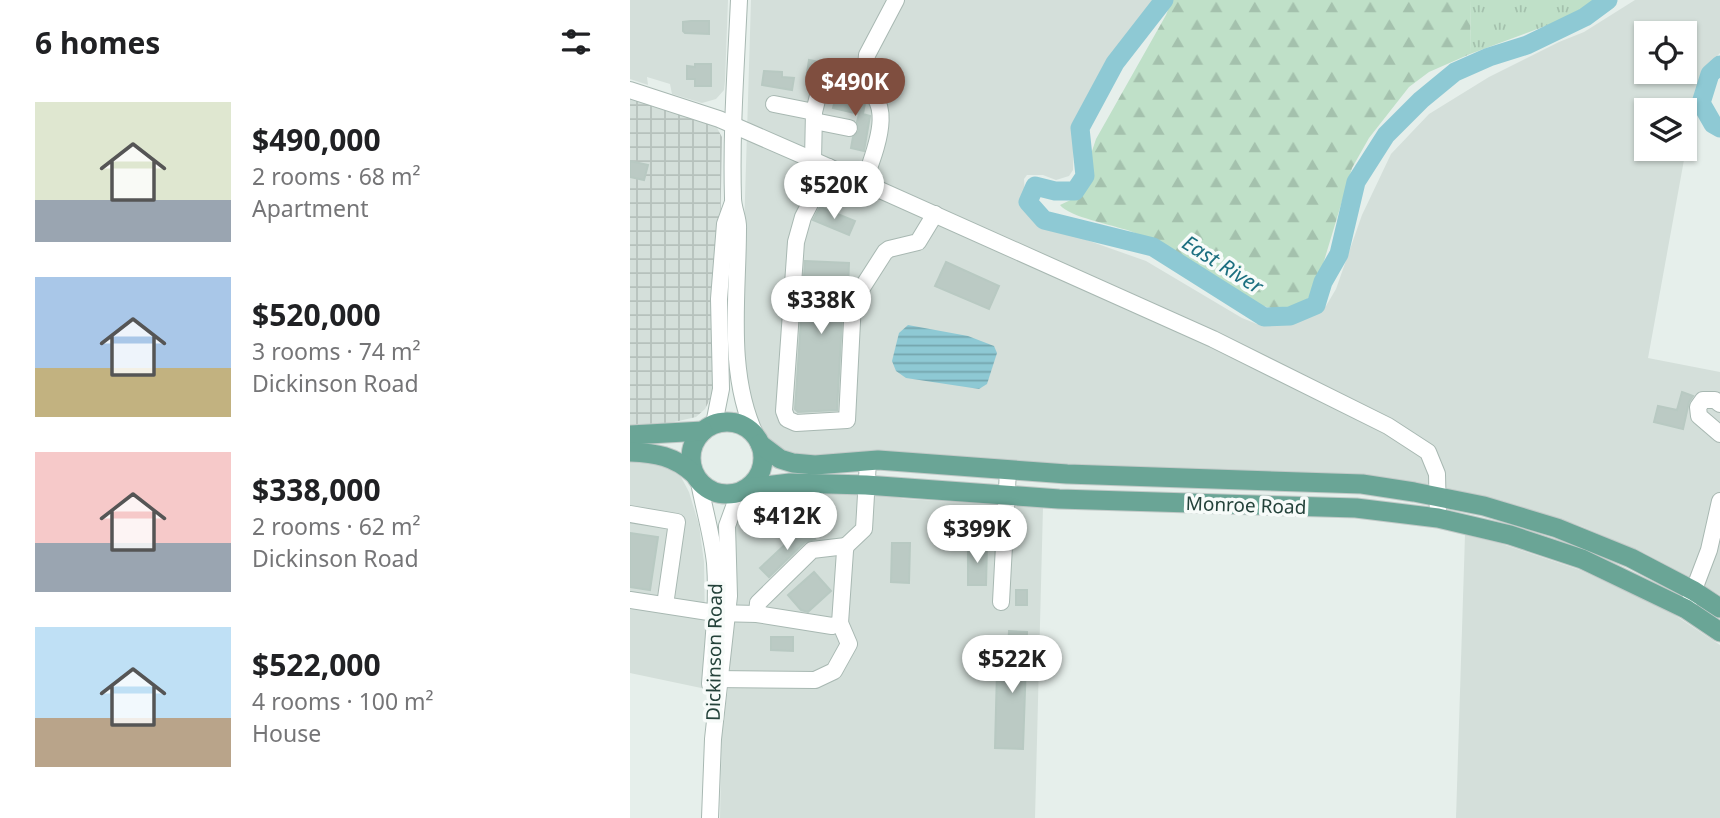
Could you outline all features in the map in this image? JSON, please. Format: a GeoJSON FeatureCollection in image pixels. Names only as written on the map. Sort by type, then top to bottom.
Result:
{"type":"FeatureCollection","features":[{"type":"Feature","properties":{"kind":"main road"},"geometry":{"type":"LineString","coordinates":[[630,435],[708,427],[725,422],[737,423],[747,428],[758,440],[763,453],[760,473],[743,490],[717,494],[673,458],[662,454],[630,452]]}},
{"type":"Feature","properties":{"kind":"main road"},"geometry":{"type":"LineString","coordinates":[[696,478],[691,463],[691,451],[695,440],[708,427]]}},
{"type":"Feature","properties":{"kind":"main road","name":"Monroe Road"},"geometry":{"type":"LineString","coordinates":[[758,440],[780,459],[815,465],[869,461],[1067,474],[1362,484],[1438,496],[1557,528],[1631,558],[1720,608]]}},
{"type":"Feature","properties":{"kind":"main road","name":"Monroe Road"},"geometry":{"type":"LineString","coordinates":[[743,490],[790,483],[866,485],[1007,495],[1356,508],[1438,518],[1550,547],[1622,577],[1686,609],[1720,632]]}},
{"type":"Feature","properties":{"kind":"street"},"geometry":{"type":"LineString","coordinates":[[739,0],[733,126],[733,202],[738,225],[738,363],[744,402],[758,440]]}},
{"type":"Feature","properties":{"kind":"street"},"geometry":{"type":"LineString","coordinates":[[864,88],[867,55],[896,0]]}},
{"type":"Feature","properties":{"kind":"street"},"geometry":{"type":"LineString","coordinates":[[813,160],[814,116],[818,96],[845,83],[864,88],[876,99],[881,122],[864,182]]}},
{"type":"Feature","properties":{"kind":"street"},"geometry":{"type":"LineString","coordinates":[[630,90],[733,126],[864,182],[1213,340],[1388,426],[1428,452],[1437,474],[1438,518]]}},
{"type":"Feature","properties":{"kind":"street"},"geometry":{"type":"LineString","coordinates":[[774,104],[849,128]]}},
{"type":"Feature","properties":{"kind":"street"},"geometry":{"type":"LineString","coordinates":[[829,167],[803,217],[796,242],[785,411],[787,419],[796,423],[847,420],[853,302],[885,252],[918,242],[935,214]]}},
{"type":"Feature","properties":{"kind":"street"},"geometry":{"type":"LineString","coordinates":[[708,427],[721,389],[719,299],[725,224],[733,202]]}},
{"type":"Feature","properties":{"kind":"street"},"geometry":{"type":"LineString","coordinates":[[1720,404],[1714,400],[1703,400],[1698,407],[1699,416],[1720,434]]}},
{"type":"Feature","properties":{"kind":"street"},"geometry":{"type":"LineString","coordinates":[[757,614],[758,603],[812,550],[846,546],[864,529],[869,461]]}},
{"type":"Feature","properties":{"kind":"street"},"geometry":{"type":"LineString","coordinates":[[1001,602],[1008,470]]}},
{"type":"Feature","properties":{"kind":"street","name":"Dickinson Road"},"geometry":{"type":"LineString","coordinates":[[696,478],[711,537],[722,613]]}},
{"type":"Feature","properties":{"kind":"street","name":"Dickinson Road"},"geometry":{"type":"LineString","coordinates":[[710,818],[716,679],[729,572],[727,526],[743,490]]}},
{"type":"Feature","properties":{"kind":"street"},"geometry":{"type":"LineString","coordinates":[[1686,609],[1709,550],[1720,501]]}},
{"type":"Feature","properties":{"kind":"street"},"geometry":{"type":"LineString","coordinates":[[630,514],[677,522],[665,605]]}},
{"type":"Feature","properties":{"kind":"street"},"geometry":{"type":"LineString","coordinates":[[716,679],[815,680],[834,671],[849,644],[840,623],[846,546]]}},
{"type":"Feature","properties":{"kind":"street"},"geometry":{"type":"LineString","coordinates":[[630,600],[722,613],[757,614],[832,626],[840,623]]}},
{"type":"Feature","properties":{"kind":"shaded area"},"geometry":{"type":"Polygon","coordinates":[[[630,0],[728,0],[724,90],[716,99],[702,103],[672,94],[670,84],[647,77],[648,85],[630,79],[630,0]]]}},
{"type":"Feature","properties":{"kind":"shaded area"},"geometry":{"type":"Polygon","coordinates":[[[751,0],[1154,0],[1106,67],[1080,117],[1074,138],[1073,170],[1069,176],[1056,180],[1043,175],[1027,175],[1024,179],[1025,195],[1032,212],[1047,226],[1146,261],[1242,318],[1257,324],[1280,324],[1296,321],[1326,306],[1336,289],[1362,215],[1391,154],[1429,114],[1489,77],[1584,32],[1635,0],[1720,0],[1720,53],[1707,67],[1698,99],[1699,113],[1697,114],[1697,98],[1634,98],[1634,161],[1684,161],[1648,358],[1720,372],[1720,595],[1646,554],[1581,526],[1499,500],[1420,483],[802,457],[784,451],[769,441],[758,422],[748,388],[744,361],[743,264],[751,0]]]}},
{"type":"Feature","properties":{"kind":"shaded area"},"geometry":{"type":"Polygon","coordinates":[[[630,96],[716,126],[722,137],[720,245],[712,333],[712,395],[705,409],[696,417],[661,425],[630,426],[630,96]]]}},
{"type":"Feature","properties":{"kind":"shaded area"},"geometry":{"type":"Polygon","coordinates":[[[630,458],[658,461],[681,477],[689,492],[699,525],[704,562],[706,689],[630,673],[630,458]]]}},
{"type":"Feature","properties":{"kind":"shaded area"},"geometry":{"type":"Polygon","coordinates":[[[777,492],[886,494],[904,499],[1043,507],[1035,818],[720,818],[722,727],[729,683],[734,530],[743,505],[755,496],[777,492]]]}},
{"type":"Feature","properties":{"kind":"shaded area"},"geometry":{"type":"Polygon","coordinates":[[[1465,535],[1499,543],[1580,570],[1667,610],[1720,645],[1720,818],[1456,818],[1465,535]]]}},
{"type":"Feature","properties":{"kind":"green space"},"geometry":{"type":"Polygon","coordinates":[[[1172,0],[1471,0],[1470,54],[1429,72],[1409,87],[1369,138],[1352,168],[1315,291],[1295,306],[1281,309],[1257,304],[1163,246],[1130,231],[1072,213],[1060,205],[1079,196],[1087,188],[1090,179],[1090,157],[1096,139],[1172,0]]]}},
{"type":"Feature","properties":{"kind":"green space"},"geometry":{"type":"Polygon","coordinates":[[[1471,0],[1596,0],[1564,19],[1470,54],[1471,0]]]}},
{"type":"Feature","properties":{"kind":"water"},"geometry":{"type":"Polygon","coordinates":[[[908,325],[968,336],[994,346],[997,353],[987,384],[979,389],[906,378],[896,371],[892,361],[899,333],[908,325]]]}},
{"type":"Feature","properties":{"kind":"building"},"geometry":{"type":"Polygon","coordinates":[[[709,21],[709,34],[685,33],[683,22],[709,21]]]}},
{"type":"Feature","properties":{"kind":"building"},"geometry":{"type":"Polygon","coordinates":[[[809,60],[831,64],[829,76],[819,81],[806,79],[809,60]]]}},
{"type":"Feature","properties":{"kind":"building"},"geometry":{"type":"Polygon","coordinates":[[[695,64],[711,64],[711,86],[695,86],[695,79],[687,79],[687,66],[695,67],[695,64]]]}},
{"type":"Feature","properties":{"kind":"building"},"geometry":{"type":"Polygon","coordinates":[[[764,71],[782,72],[782,77],[794,78],[792,90],[762,85],[764,71]]]}},
{"type":"Feature","properties":{"kind":"building"},"geometry":{"type":"Polygon","coordinates":[[[847,94],[862,99],[865,103],[863,114],[870,116],[864,151],[851,148],[853,137],[859,131],[859,114],[833,108],[836,96],[847,94]]]}},
{"type":"Feature","properties":{"kind":"building"},"geometry":{"type":"Polygon","coordinates":[[[630,161],[648,165],[644,180],[630,177],[630,161]]]}},
{"type":"Feature","properties":{"kind":"building"},"geometry":{"type":"Polygon","coordinates":[[[820,207],[855,221],[849,235],[813,220],[820,207]]]}},
{"type":"Feature","properties":{"kind":"building"},"geometry":{"type":"Polygon","coordinates":[[[805,261],[849,263],[848,288],[844,288],[837,410],[798,412],[795,409],[805,261]]]}},
{"type":"Feature","properties":{"kind":"building"},"geometry":{"type":"Polygon","coordinates":[[[946,262],[999,286],[989,309],[935,286],[946,262]]]}},
{"type":"Feature","properties":{"kind":"building"},"geometry":{"type":"Polygon","coordinates":[[[1682,392],[1693,396],[1683,429],[1654,422],[1658,406],[1677,410],[1682,392]]]}},
{"type":"Feature","properties":{"kind":"building"},"geometry":{"type":"Polygon","coordinates":[[[804,527],[815,539],[805,542],[769,577],[760,568],[804,527]]]}},
{"type":"Feature","properties":{"kind":"building"},"geometry":{"type":"Polygon","coordinates":[[[630,533],[658,537],[650,590],[630,587],[630,533]]]}},
{"type":"Feature","properties":{"kind":"building"},"geometry":{"type":"Polygon","coordinates":[[[892,543],[910,543],[909,583],[891,582],[892,543]]]}},
{"type":"Feature","properties":{"kind":"building"},"geometry":{"type":"Polygon","coordinates":[[[968,546],[987,546],[986,585],[968,585],[968,546]]]}},
{"type":"Feature","properties":{"kind":"building"},"geometry":{"type":"Polygon","coordinates":[[[814,572],[831,591],[808,612],[801,610],[788,595],[814,572]]]}},
{"type":"Feature","properties":{"kind":"building"},"geometry":{"type":"Polygon","coordinates":[[[1016,590],[1027,590],[1027,605],[1016,605],[1016,590]]]}},
{"type":"Feature","properties":{"kind":"building"},"geometry":{"type":"Polygon","coordinates":[[[1009,631],[1027,632],[1023,749],[995,748],[997,670],[1007,670],[1009,631]]]}},
{"type":"Feature","properties":{"kind":"building"},"geometry":{"type":"Polygon","coordinates":[[[771,637],[793,637],[793,651],[771,650],[771,637]]]}},
{"type":"Feature","properties":{"kind":"waterway","name":"East River"},"geometry":{"type":"LineString","coordinates":[[1164,0],[1115,63],[1080,128],[1085,176],[1075,191],[1055,191],[1035,186],[1028,202],[1044,220],[1153,247],[1264,317],[1290,316],[1316,305],[1323,282],[1339,254],[1356,182],[1386,135],[1421,100],[1455,72],[1489,57],[1527,45],[1585,17],[1608,0]]}},
{"type":"Feature","properties":{"kind":"waterway","name":"East River"},"geometry":{"type":"LineString","coordinates":[[1720,65],[1710,74],[1701,103],[1713,124],[1720,128]]}}]}
